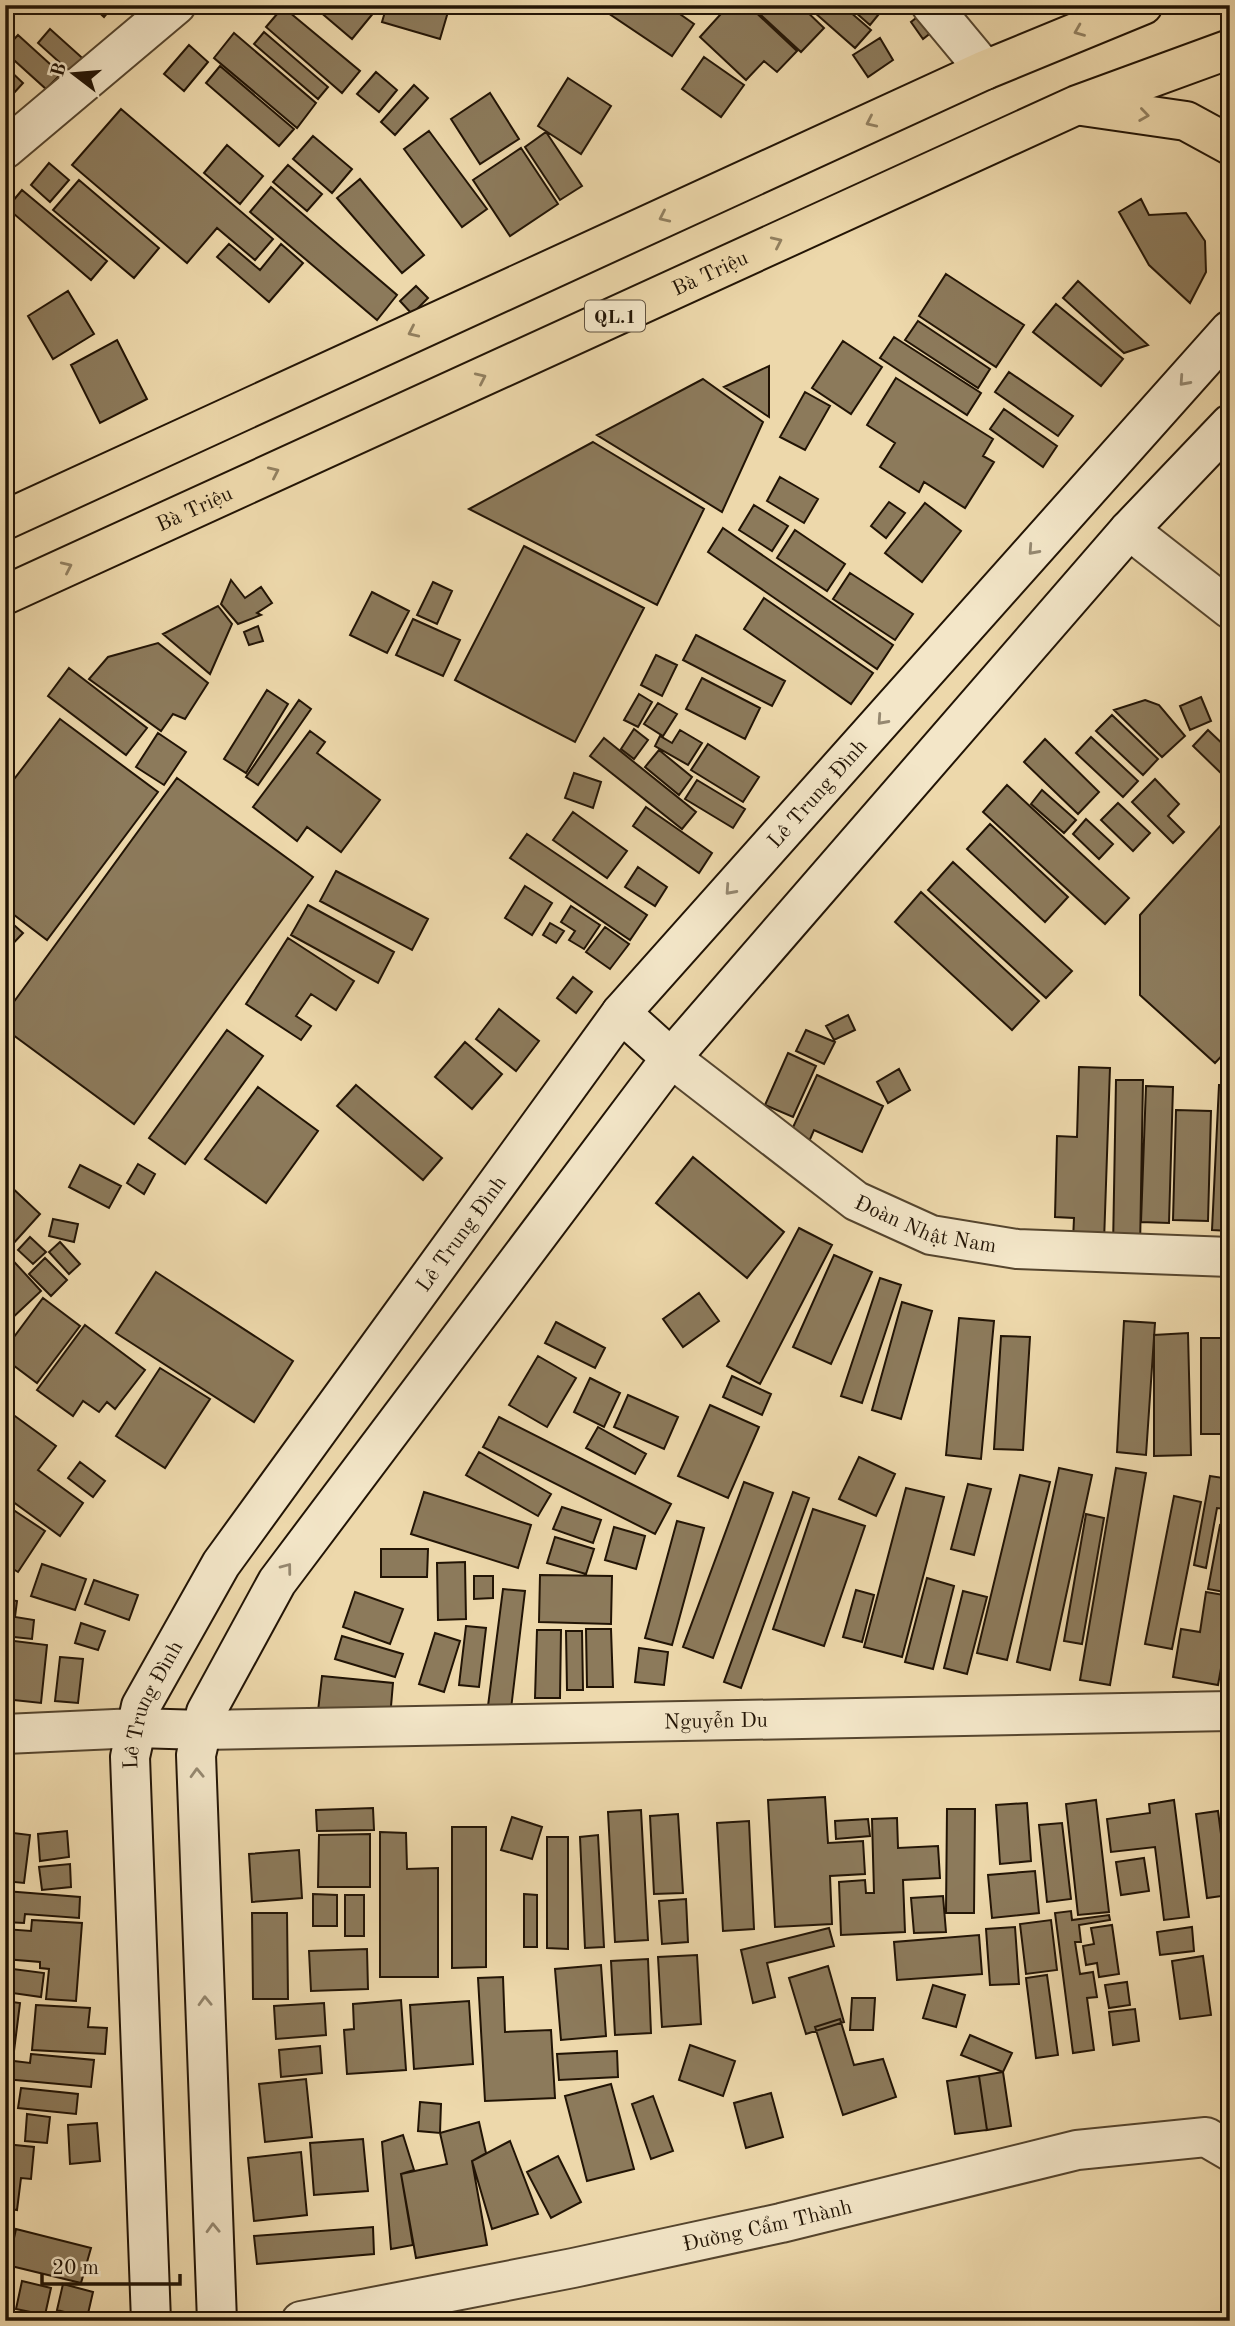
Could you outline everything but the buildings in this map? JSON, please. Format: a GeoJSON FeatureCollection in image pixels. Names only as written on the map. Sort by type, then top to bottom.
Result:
{"type":"FeatureCollection","features":[{"type":"Feature","properties":{"kind":"highway"},"geometry":{"type":"LineString","coordinates":[[5,520],[985,70],[1143,5]]}},
{"type":"Feature","properties":{"kind":"highway","name":"Bà Triệu"},"geometry":{"type":"LineString","coordinates":[[5,595],[1077,106],[1230,49]]}},
{"type":"Feature","properties":{"kind":"highway"},"geometry":{"type":"LineString","coordinates":[[1077,106],[1186,121],[1230,145]]}},
{"type":"Feature","properties":{"kind":"main road"},"geometry":{"type":"LineString","coordinates":[[5,149],[176,5]]}},
{"type":"Feature","properties":{"kind":"main road"},"geometry":{"type":"LineString","coordinates":[[931,5],[985,70]]}},
{"type":"Feature","properties":{"kind":"main road","name":"Lê Trung Đình"},"geometry":{"type":"LineString","coordinates":[[151,2321],[130,1757],[141,1706],[221,1564],[621,1013],[1230,330]]}},
{"type":"Feature","properties":{"kind":"main road"},"geometry":{"type":"LineString","coordinates":[[217,2321],[196,1755],[206,1712],[277,1582],[671,1058],[1129,530],[1230,424]]}},
{"type":"Feature","properties":{"kind":"main road"},"geometry":{"type":"LineString","coordinates":[[1129,530],[1230,609]]}},
{"type":"Feature","properties":{"kind":"main road","name":"Đoàn Nhật Nam"},"geometry":{"type":"LineString","coordinates":[[621,1013],[671,1058],[856,1200],[931,1235],[1017,1249],[1230,1257]]}},
{"type":"Feature","properties":{"kind":"main road","name":"Nguyễn Du"},"geometry":{"type":"LineString","coordinates":[[137,1728],[202,1730],[1230,1710]]}},
{"type":"Feature","properties":{"kind":"main road"},"geometry":{"type":"LineString","coordinates":[[5,1734],[137,1728]]}},
{"type":"Feature","properties":{"kind":"main road","name":"Đường Cẩm Thành"},"geometry":{"type":"LineString","coordinates":[[301,2321],[573,2268],[781,2223],[1077,2150],[1206,2137],[1230,2151]]}}]}
